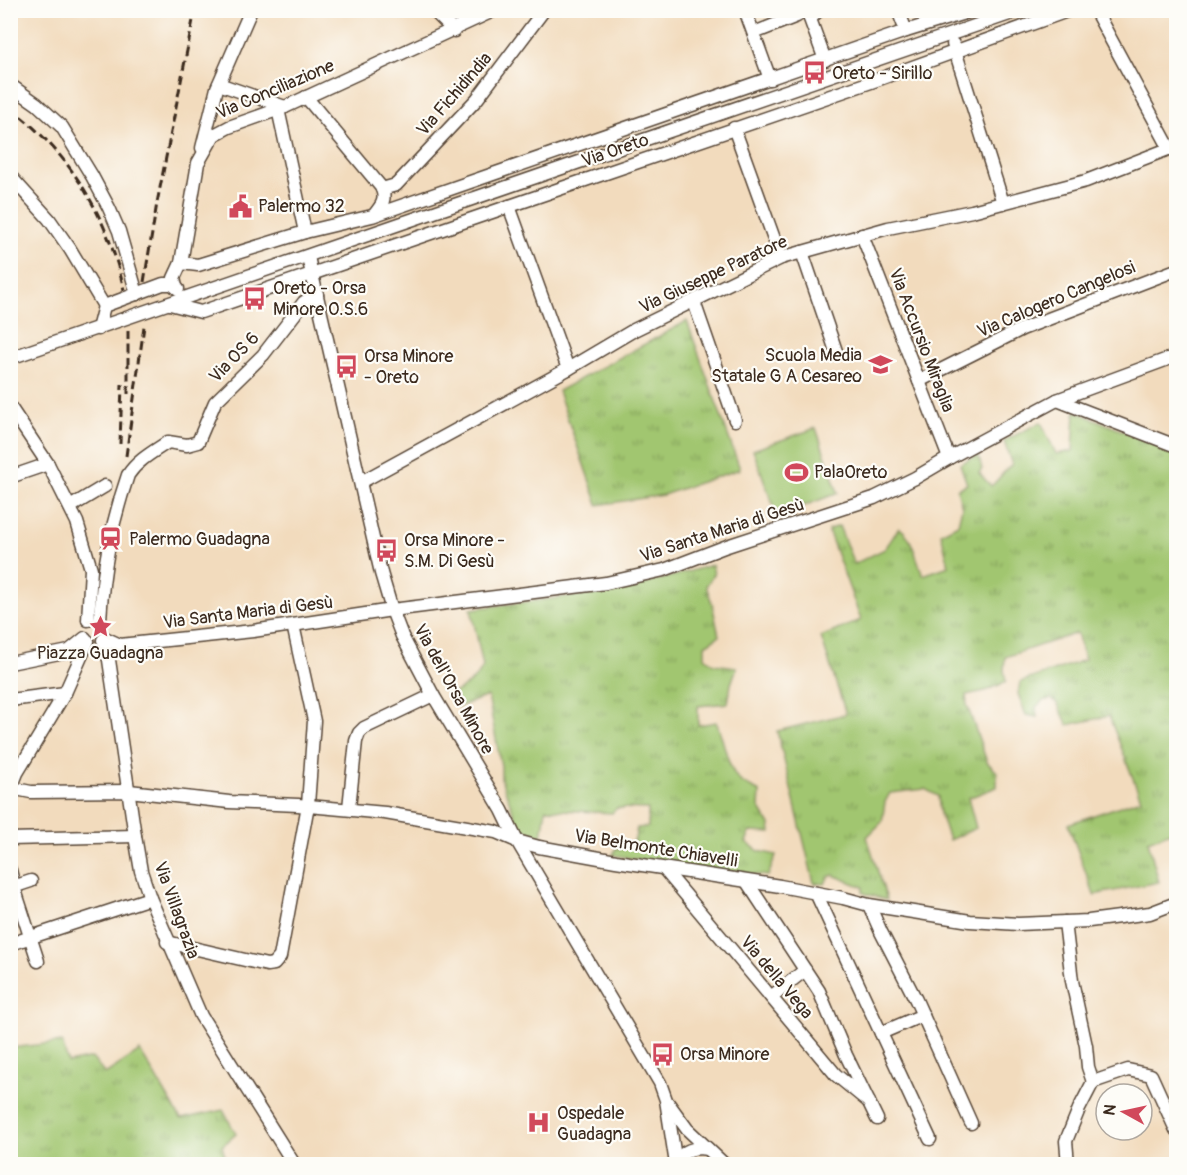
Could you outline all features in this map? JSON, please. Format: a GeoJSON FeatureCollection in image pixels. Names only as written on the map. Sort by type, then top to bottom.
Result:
{"type":"FeatureCollection","features":[{"type":"Feature","properties":{"kind":"street"},"geometry":{"type":"LineString","coordinates":[[198,163],[219,84],[251,10]]}},
{"type":"Feature","properties":{"kind":"street"},"geometry":{"type":"LineString","coordinates":[[434,10],[454,31]]}},
{"type":"Feature","properties":{"kind":"street","name":"Via Conciliazione"},"geometry":{"type":"LineString","coordinates":[[176,287],[174,278],[181,263],[198,163],[214,135],[306,97],[454,31],[495,10]]}},
{"type":"Feature","properties":{"kind":"street","name":"Via Fichidindia"},"geometry":{"type":"LineString","coordinates":[[382,189],[396,185],[477,99],[544,10]]}},
{"type":"Feature","properties":{"kind":"street"},"geometry":{"type":"LineString","coordinates":[[745,10],[770,79]]}},
{"type":"Feature","properties":{"kind":"street"},"geometry":{"type":"LineString","coordinates":[[898,10],[906,31]]}},
{"type":"Feature","properties":{"kind":"street","name":"Via Oreto"},"geometry":{"type":"LineString","coordinates":[[181,263],[198,265],[305,232],[372,216],[906,31],[974,10]]}},
{"type":"Feature","properties":{"kind":"street","name":"Via Oreto"},"geometry":{"type":"LineString","coordinates":[[10,358],[1021,10]]}},
{"type":"Feature","properties":{"kind":"street","name":"Via Oreto"},"geometry":{"type":"LineString","coordinates":[[170,304],[201,312],[871,82],[1070,10]]}},
{"type":"Feature","properties":{"kind":"street"},"geometry":{"type":"LineString","coordinates":[[1095,10],[1173,147]]}},
{"type":"Feature","properties":{"kind":"street"},"geometry":{"type":"LineString","coordinates":[[754,33],[796,13],[814,15],[825,60]]}},
{"type":"Feature","properties":{"kind":"street"},"geometry":{"type":"LineString","coordinates":[[946,20],[1003,203]]}},
{"type":"Feature","properties":{"kind":"street"},"geometry":{"type":"LineString","coordinates":[[219,84],[281,108],[305,232]]}},
{"type":"Feature","properties":{"kind":"street"},"geometry":{"type":"LineString","coordinates":[[10,85],[62,127],[92,176],[119,231],[137,294]]}},
{"type":"Feature","properties":{"kind":"street"},"geometry":{"type":"LineString","coordinates":[[306,97],[382,189],[384,200],[382,206],[372,216]]}},
{"type":"Feature","properties":{"kind":"street"},"geometry":{"type":"LineString","coordinates":[[734,128],[781,258]]}},
{"type":"Feature","properties":{"kind":"street","name":"Via Giuseppe Paratore"},"geometry":{"type":"LineString","coordinates":[[361,482],[568,369],[634,330],[781,258],[862,235],[930,218],[972,211],[1086,181],[1173,147]]}},
{"type":"Feature","properties":{"kind":"street"},"geometry":{"type":"LineString","coordinates":[[10,176],[49,219],[104,306],[98,329]]}},
{"type":"Feature","properties":{"kind":"street"},"geometry":{"type":"LineString","coordinates":[[509,206],[568,369]]}},
{"type":"Feature","properties":{"kind":"street","name":"Via Accursio Miraglia"},"geometry":{"type":"LineString","coordinates":[[862,235],[949,458]]}},
{"type":"Feature","properties":{"kind":"street"},"geometry":{"type":"LineString","coordinates":[[802,252],[837,354]]}},
{"type":"Feature","properties":{"kind":"street","name":"Via dell'Orsa Minore"},"geometry":{"type":"LineString","coordinates":[[308,256],[381,573],[402,636],[433,695],[502,810],[517,841],[653,1070],[666,1100]]}},
{"type":"Feature","properties":{"kind":"street","name":"Via Calogero Cangelosi"},"geometry":{"type":"LineString","coordinates":[[919,381],[1022,329],[1176,270]]}},
{"type":"Feature","properties":{"kind":"street"},"geometry":{"type":"LineString","coordinates":[[104,306],[168,283],[192,296]]}},
{"type":"Feature","properties":{"kind":"street","name":"Via OS 6"},"geometry":{"type":"LineString","coordinates":[[94,620],[102,588],[111,530],[128,475],[132,469],[168,442],[187,445],[198,441],[215,402],[263,355],[304,302],[317,294]]}},
{"type":"Feature","properties":{"kind":"street"},"geometry":{"type":"LineString","coordinates":[[694,302],[735,420]]}},
{"type":"Feature","properties":{"kind":"street"},"geometry":{"type":"LineString","coordinates":[[10,351],[25,353]]}},
{"type":"Feature","properties":{"kind":"street","name":"Via Santa Maria di Gesù"},"geometry":{"type":"LineString","coordinates":[[104,639],[120,645],[253,631],[392,610],[606,583],[664,570],[726,546],[874,498],[1057,400],[1176,356]]}},
{"type":"Feature","properties":{"kind":"street"},"geometry":{"type":"LineString","coordinates":[[1057,400],[1176,446]]}},
{"type":"Feature","properties":{"kind":"street"},"geometry":{"type":"LineString","coordinates":[[10,407],[48,464],[78,522],[91,569],[94,620],[106,629],[104,639],[96,643],[86,640],[69,651],[10,663]]}},
{"type":"Feature","properties":{"kind":"street"},"geometry":{"type":"LineString","coordinates":[[10,477],[48,464]]}},
{"type":"Feature","properties":{"kind":"street"},"geometry":{"type":"LineString","coordinates":[[70,507],[105,486]]}},
{"type":"Feature","properties":{"kind":"street"},"geometry":{"type":"LineString","coordinates":[[10,788],[14,772],[65,693],[86,640],[82,631],[94,620]]}},
{"type":"Feature","properties":{"kind":"street"},"geometry":{"type":"LineString","coordinates":[[167,942],[267,965],[274,964],[280,957],[308,805],[314,721],[293,625]]}},
{"type":"Feature","properties":{"kind":"street","name":"Via Villagrazia"},"geometry":{"type":"LineString","coordinates":[[104,639],[141,871],[150,898],[167,942],[201,1016],[294,1164]]}},
{"type":"Feature","properties":{"kind":"street"},"geometry":{"type":"LineString","coordinates":[[10,700],[65,693]]}},
{"type":"Feature","properties":{"kind":"street"},"geometry":{"type":"LineString","coordinates":[[349,808],[356,741],[359,733],[364,728],[433,695]]}},
{"type":"Feature","properties":{"kind":"street","name":"Via Belmonte Chiavelli"},"geometry":{"type":"LineString","coordinates":[[10,788],[31,792],[129,791],[229,802],[349,808],[496,832],[539,847],[970,921],[1018,924],[1089,921],[1150,913],[1176,903]]}},
{"type":"Feature","properties":{"kind":"street"},"geometry":{"type":"LineString","coordinates":[[10,839],[135,836]]}},
{"type":"Feature","properties":{"kind":"street","name":"Via della Vega"},"geometry":{"type":"LineString","coordinates":[[664,869],[836,1075],[869,1102]]}},
{"type":"Feature","properties":{"kind":"street"},"geometry":{"type":"LineString","coordinates":[[10,870],[12,888],[38,961]]}},
{"type":"Feature","properties":{"kind":"street"},"geometry":{"type":"LineString","coordinates":[[12,888],[31,881]]}},
{"type":"Feature","properties":{"kind":"street"},"geometry":{"type":"LineString","coordinates":[[747,882],[819,991],[846,1055],[877,1119]]}},
{"type":"Feature","properties":{"kind":"street"},"geometry":{"type":"LineString","coordinates":[[816,893],[930,1138]]}},
{"type":"Feature","properties":{"kind":"street"},"geometry":{"type":"LineString","coordinates":[[10,944],[150,898]]}},
{"type":"Feature","properties":{"kind":"street"},"geometry":{"type":"LineString","coordinates":[[869,904],[923,1015],[971,1123]]}},
{"type":"Feature","properties":{"kind":"street"},"geometry":{"type":"LineString","coordinates":[[1065,922],[1072,981],[1086,1046],[1088,1067],[1093,1082]]}},
{"type":"Feature","properties":{"kind":"street"},"geometry":{"type":"LineString","coordinates":[[771,997],[805,970]]}},
{"type":"Feature","properties":{"kind":"street"},"geometry":{"type":"LineString","coordinates":[[881,1033],[923,1015]]}},
{"type":"Feature","properties":{"kind":"street"},"geometry":{"type":"LineString","coordinates":[[1068,1164],[1066,1141],[1093,1082],[1128,1070],[1151,1075],[1176,1130]]}},
{"type":"Feature","properties":{"kind":"street"},"geometry":{"type":"LineString","coordinates":[[666,1100],[687,1129],[721,1163]]}},
{"type":"Feature","properties":{"kind":"street"},"geometry":{"type":"LineString","coordinates":[[666,1100],[677,1164]]}},
{"type":"Feature","properties":{"kind":"street"},"geometry":{"type":"LineString","coordinates":[[677,1164],[678,1159],[688,1150],[697,1147],[708,1149]]}},
{"type":"Feature","properties":{"kind":"green space"},"geometry":{"type":"Polygon","coordinates":[[[687,321],[740,469],[663,495],[598,505],[558,391],[687,321]]]}},
{"type":"Feature","properties":{"kind":"green space"},"geometry":{"type":"Polygon","coordinates":[[[1075,411],[1176,453],[1176,838],[1173,831],[1148,841],[1159,882],[1094,895],[1068,824],[1141,799],[1109,716],[1068,725],[1057,703],[1052,699],[1043,701],[1036,707],[1037,717],[1026,715],[1018,694],[1020,682],[1085,660],[1077,633],[1005,657],[1006,682],[985,691],[966,695],[967,705],[987,762],[997,772],[997,787],[968,798],[976,828],[949,840],[940,814],[938,796],[925,789],[890,793],[885,802],[882,822],[867,837],[887,900],[863,893],[863,887],[833,875],[828,877],[825,884],[814,883],[777,731],[846,714],[821,637],[861,620],[828,530],[839,526],[854,564],[885,549],[899,528],[904,531],[911,542],[923,575],[949,566],[941,533],[958,524],[962,507],[957,489],[967,484],[960,464],[978,454],[982,469],[979,473],[991,486],[1012,465],[1004,441],[1041,422],[1056,454],[1073,451],[1075,411]]]}},
{"type":"Feature","properties":{"kind":"green space","name":"PalaOreto"},"geometry":{"type":"Polygon","coordinates":[[[816,428],[838,493],[777,516],[753,450],[816,428]]]}},
{"type":"Feature","properties":{"kind":"green space"},"geometry":{"type":"Polygon","coordinates":[[[712,565],[714,574],[706,586],[719,636],[705,645],[705,657],[714,664],[737,667],[728,703],[698,706],[698,725],[716,722],[735,775],[743,783],[760,792],[759,807],[770,825],[771,833],[750,832],[746,842],[759,851],[776,855],[768,876],[678,866],[613,855],[616,848],[629,848],[635,839],[637,828],[648,827],[648,809],[617,808],[612,813],[546,809],[542,836],[520,830],[501,779],[501,766],[488,696],[458,707],[449,695],[473,680],[483,666],[471,609],[627,589],[712,565]]]}},
{"type":"Feature","properties":{"kind":"green space"},"geometry":{"type":"Polygon","coordinates":[[[62,1042],[68,1063],[92,1058],[105,1074],[140,1051],[181,1119],[223,1110],[236,1134],[222,1146],[227,1164],[11,1164],[11,1048],[62,1042]]]}},
{"type":"Feature","properties":{"kind":"railway"},"geometry":{"type":"LineString","coordinates":[[144,282],[195,10]]}},
{"type":"Feature","properties":{"kind":"railway"},"geometry":{"type":"LineString","coordinates":[[10,108],[51,146],[84,189],[108,237],[124,290]]}},
{"type":"Feature","properties":{"kind":"railway"},"geometry":{"type":"LineString","coordinates":[[126,456],[144,326]]}},
{"type":"Feature","properties":{"kind":"railway"},"geometry":{"type":"LineString","coordinates":[[128,331],[128,394]]}},
{"type":"Feature","properties":{"kind":"railway"},"geometry":{"type":"LineString","coordinates":[[120,444],[122,384]]}},
{"type":"Feature","properties":{"kind":"place","name":"Oreto - Sirillo"},"geometry":{"type":"Point","coordinates":[814,73]}},
{"type":"Feature","properties":{"kind":"place","name":"Palermo 32"},"geometry":{"type":"Point","coordinates":[240,206]}},
{"type":"Feature","properties":{"kind":"place","name":"Oreto - Orsa Minore O.S.6"},"geometry":{"type":"Point","coordinates":[255,298]}},
{"type":"Feature","properties":{"kind":"place","name":"Scuola Media Statale G A Cesareo"},"geometry":{"type":"Point","coordinates":[880,365]}},
{"type":"Feature","properties":{"kind":"place","name":"Orsa Minore - Oreto"},"geometry":{"type":"Point","coordinates":[346,366]}},
{"type":"Feature","properties":{"kind":"place","name":"PalaOreto"},"geometry":{"type":"Point","coordinates":[796,472]}},
{"type":"Feature","properties":{"kind":"place","name":"Palermo Guadagna"},"geometry":{"type":"Point","coordinates":[111,539]}},
{"type":"Feature","properties":{"kind":"place","name":"Orsa Minore - S.M. Di Gesù"},"geometry":{"type":"Point","coordinates":[386,550]}},
{"type":"Feature","properties":{"kind":"place","name":"Piazza Guadagna"},"geometry":{"type":"Point","coordinates":[100,627]}},
{"type":"Feature","properties":{"kind":"place","name":"Orsa Minore"},"geometry":{"type":"Point","coordinates":[662,1054]}},
{"type":"Feature","properties":{"kind":"place","name":"Ospedale Guadagna"},"geometry":{"type":"Point","coordinates":[539,1123]}}]}
